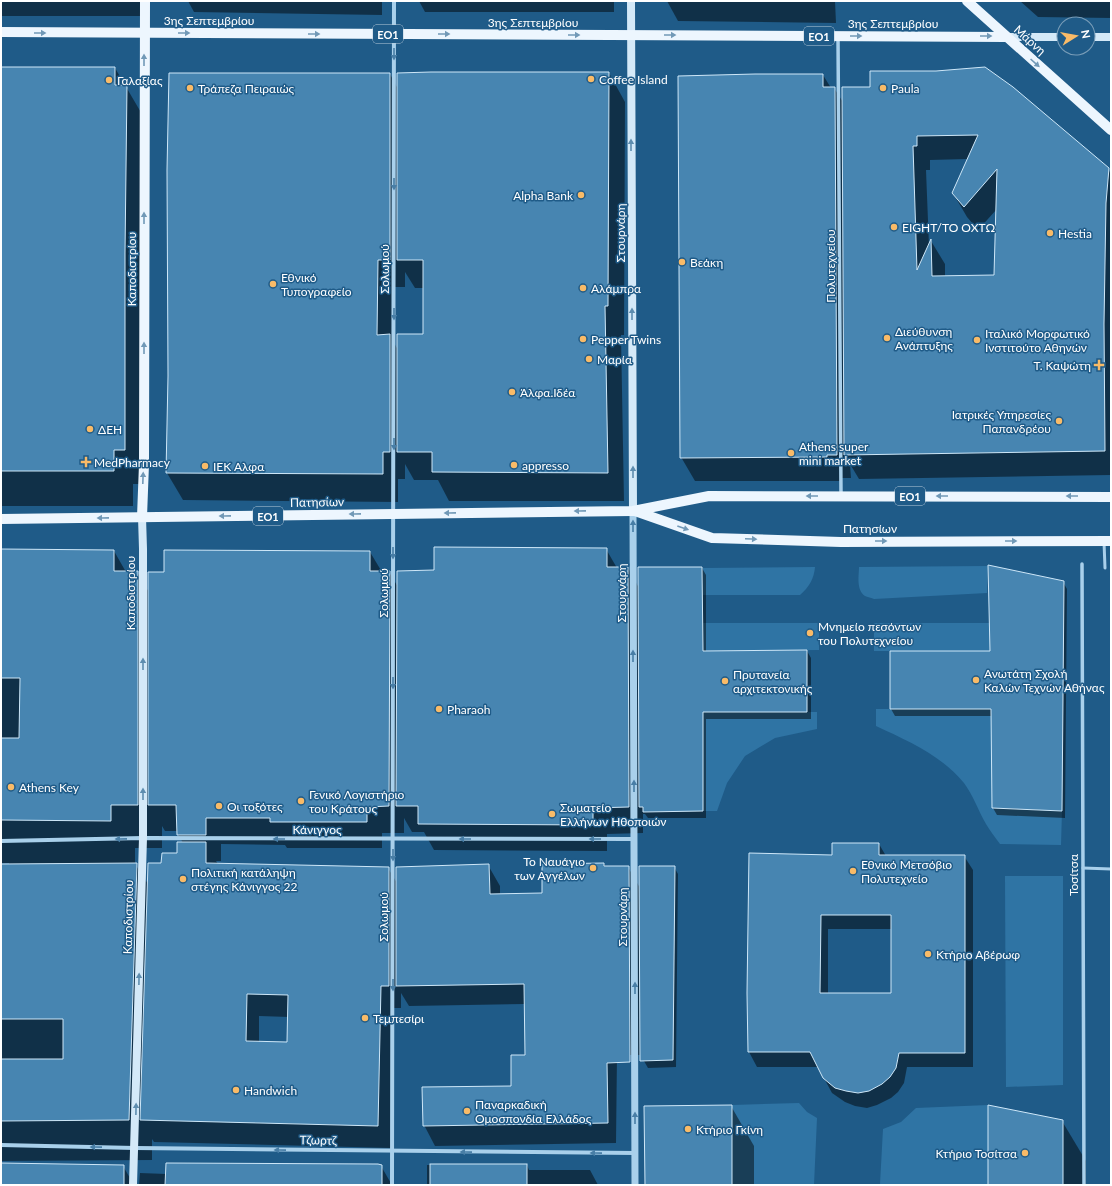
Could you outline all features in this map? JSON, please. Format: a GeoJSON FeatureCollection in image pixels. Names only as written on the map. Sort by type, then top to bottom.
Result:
{"type":"FeatureCollection","features":[{"type":"Feature","properties":{"kind":"main road","name":"Καποδιστρίου"},"geometry":{"type":"LineString","coordinates":[[133,1185],[143,838],[142,517],[144,464],[145,1]]}},
{"type":"Feature","properties":{"kind":"main road","name":"Στουρνάρη"},"geometry":{"type":"LineString","coordinates":[[630,1],[633,511]]}},
{"type":"Feature","properties":{"kind":"main road","name":"Μάρνη"},"geometry":{"type":"LineString","coordinates":[[967,1],[1111,130]]}},
{"type":"Feature","properties":{"kind":"main road","name":"3ης Σεπτεμβρίου"},"geometry":{"type":"LineString","coordinates":[[1,32],[1056,37]]}},
{"type":"Feature","properties":{"kind":"main road"},"geometry":{"type":"LineString","coordinates":[[1096,37],[1111,37]]}},
{"type":"Feature","properties":{"kind":"main road","name":"Πατησίων"},"geometry":{"type":"LineString","coordinates":[[1,519],[633,511],[709,496],[1111,497]]}},
{"type":"Feature","properties":{"kind":"main road","name":"Πατησίων"},"geometry":{"type":"LineString","coordinates":[[633,511],[712,538],[841,542],[1107,541]]}},
{"type":"Feature","properties":{"kind":"street","name":"Σολωμού"},"geometry":{"type":"LineString","coordinates":[[392,1185],[394,1]]}},
{"type":"Feature","properties":{"kind":"street","name":"Πολυτεχνείου"},"geometry":{"type":"LineString","coordinates":[[838,36],[841,496]]}},
{"type":"Feature","properties":{"kind":"street","name":"Στουρνάρη"},"geometry":{"type":"LineString","coordinates":[[633,511],[635,1185]]}},
{"type":"Feature","properties":{"kind":"street","name":"Τοσίτσα"},"geometry":{"type":"LineString","coordinates":[[1082,564],[1084,1185]]}},
{"type":"Feature","properties":{"kind":"street","name":"Κάνιγγος"},"geometry":{"type":"LineString","coordinates":[[1,841],[143,838],[634,839]]}},
{"type":"Feature","properties":{"kind":"street","name":"Τζωρτζ"},"geometry":{"type":"LineString","coordinates":[[1,1145],[635,1154]]}},
{"type":"Feature","properties":{"kind":"lane"},"geometry":{"type":"LineString","coordinates":[[1105,568],[1107,541]]}},
{"type":"Feature","properties":{"kind":"lane"},"geometry":{"type":"LineString","coordinates":[[1083,868],[1111,869]]}},
{"type":"Feature","properties":{"kind":"shaded area"},"geometry":{"type":"Polygon","coordinates":[[[988,566],[987,593],[874,599],[865,596],[860,590],[859,586],[859,567],[988,566]]]}},
{"type":"Feature","properties":{"kind":"shaded area"},"geometry":{"type":"Polygon","coordinates":[[[815,567],[814,575],[806,589],[800,595],[703,595],[703,568],[815,567]]]}},
{"type":"Feature","properties":{"kind":"shaded area"},"geometry":{"type":"Polygon","coordinates":[[[1111,595],[1111,854],[1110,854],[1111,595]]]}},
{"type":"Feature","properties":{"kind":"shaded area"},"geometry":{"type":"Polygon","coordinates":[[[703,623],[819,623],[819,650],[703,651],[703,623]]]}},
{"type":"Feature","properties":{"kind":"shaded area"},"geometry":{"type":"Polygon","coordinates":[[[874,623],[990,623],[990,651],[874,651],[874,623]]]}},
{"type":"Feature","properties":{"kind":"shaded area"},"geometry":{"type":"Polygon","coordinates":[[[876,709],[992,709],[992,807],[1062,811],[1061,845],[1000,844],[986,824],[970,792],[955,773],[945,764],[912,743],[876,726],[876,709]]]}},
{"type":"Feature","properties":{"kind":"shaded area"},"geometry":{"type":"Polygon","coordinates":[[[703,712],[817,712],[817,729],[775,738],[745,756],[727,783],[717,811],[703,811],[703,712]]]}},
{"type":"Feature","properties":{"kind":"shaded area"},"geometry":{"type":"Polygon","coordinates":[[[1005,876],[1063,876],[1063,1085],[1006,1087],[1005,876]]]}},
{"type":"Feature","properties":{"kind":"shaded area"},"geometry":{"type":"Polygon","coordinates":[[[1111,892],[1111,1185],[1110,1185],[1111,892]]]}},
{"type":"Feature","properties":{"kind":"shaded area"},"geometry":{"type":"Polygon","coordinates":[[[799,1103],[807,1112],[817,1118],[814,1185],[732,1185],[732,1105],[799,1103]]]}},
{"type":"Feature","properties":{"kind":"shaded area"},"geometry":{"type":"Polygon","coordinates":[[[988,1105],[988,1185],[880,1184],[883,1129],[901,1122],[916,1108],[988,1105]]]}},
{"type":"Feature","properties":{"kind":"building"},"geometry":{"type":"Polygon","coordinates":[[[1,67],[115,67],[115,85],[127,85],[125,450],[114,450],[114,471],[1,471],[1,67]]]}},
{"type":"Feature","properties":{"kind":"building"},"geometry":{"type":"Polygon","coordinates":[[[985,67],[1013,87],[1109,168],[1106,203],[1104,324],[1105,451],[844,455],[842,87],[870,87],[870,71],[936,71],[985,67]],[[978,135],[917,136],[917,146],[913,146],[917,270],[931,239],[932,276],[994,275],[997,169],[964,207],[952,193],[978,135]]]}},
{"type":"Feature","properties":{"kind":"building"},"geometry":{"type":"Polygon","coordinates":[[[609,72],[608,306],[605,306],[608,473],[432,472],[432,452],[397,452],[397,334],[423,334],[423,260],[397,260],[397,73],[609,72]]]}},
{"type":"Feature","properties":{"kind":"building"},"geometry":{"type":"Polygon","coordinates":[[[169,73],[390,73],[390,260],[378,260],[377,335],[390,334],[390,452],[383,452],[383,474],[166,473],[168,376],[167,170],[169,73]]]}},
{"type":"Feature","properties":{"kind":"building"},"geometry":{"type":"Polygon","coordinates":[[[823,74],[823,87],[835,87],[837,455],[827,455],[827,457],[680,458],[678,76],[823,74]]]}},
{"type":"Feature","properties":{"kind":"building"},"geometry":{"type":"Polygon","coordinates":[[[434,547],[607,548],[607,567],[628,567],[629,807],[593,808],[593,825],[418,824],[418,806],[396,806],[397,571],[434,570],[434,547]]]}},
{"type":"Feature","properties":{"kind":"building"},"geometry":{"type":"Polygon","coordinates":[[[1,549],[114,550],[114,571],[138,571],[138,805],[111,805],[111,821],[1,820],[1,738],[19,738],[20,678],[1,678],[1,549]]]}},
{"type":"Feature","properties":{"kind":"building"},"geometry":{"type":"Polygon","coordinates":[[[164,550],[370,551],[370,571],[390,571],[389,806],[367,807],[367,822],[270,822],[270,818],[206,818],[206,835],[177,835],[176,805],[148,805],[148,572],[164,572],[164,550]]]}},
{"type":"Feature","properties":{"kind":"building","name":"Ανωτάτη Σχολή Καλών Τεχνών Αθήνας"},"geometry":{"type":"Polygon","coordinates":[[[988,565],[1064,581],[1062,811],[992,808],[991,709],[890,709],[890,651],[990,651],[988,565]]]}},
{"type":"Feature","properties":{"kind":"building","name":"Πρυτανεία αρχιτεκτονικής"},"geometry":{"type":"Polygon","coordinates":[[[638,567],[702,567],[703,651],[807,650],[807,712],[703,712],[703,811],[643,812],[643,807],[639,807],[638,567]]]}},
{"type":"Feature","properties":{"kind":"building"},"geometry":{"type":"Polygon","coordinates":[[[177,842],[206,842],[206,863],[389,867],[389,986],[381,986],[378,1126],[140,1120],[148,863],[161,863],[162,853],[177,853],[177,842]],[[247,994],[246,1041],[287,1042],[288,995],[247,994]]]}},
{"type":"Feature","properties":{"kind":"building","name":"Κτήριο Αβέρωφ"},"geometry":{"type":"Polygon","coordinates":[[[832,843],[879,843],[879,855],[965,855],[965,1053],[899,1053],[896,1068],[890,1077],[882,1084],[869,1091],[858,1093],[835,1088],[823,1078],[810,1052],[748,1052],[747,993],[749,853],[832,855],[832,843]],[[821,915],[820,993],[891,993],[891,915],[821,915]]]}},
{"type":"Feature","properties":{"kind":"building"},"geometry":{"type":"Polygon","coordinates":[[[137,863],[129,1120],[1,1121],[1,1059],[63,1059],[63,1019],[1,1019],[1,864],[137,863]]]}},
{"type":"Feature","properties":{"kind":"building"},"geometry":{"type":"Polygon","coordinates":[[[604,863],[604,866],[629,866],[630,1062],[607,1063],[608,1123],[423,1126],[422,1087],[511,1086],[511,1055],[525,1055],[524,984],[396,986],[396,867],[489,864],[490,894],[542,893],[542,864],[604,863]]]}},
{"type":"Feature","properties":{"kind":"building"},"geometry":{"type":"Polygon","coordinates":[[[639,866],[675,866],[673,1060],[640,1061],[639,866]]]}},
{"type":"Feature","properties":{"kind":"building","name":"Κτήριο Γκίνη"},"geometry":{"type":"Polygon","coordinates":[[[732,1105],[732,1185],[645,1185],[644,1106],[732,1105]]]}},
{"type":"Feature","properties":{"kind":"building","name":"Κτήριο Τοσίτσα"},"geometry":{"type":"Polygon","coordinates":[[[988,1105],[1063,1120],[1063,1185],[988,1185],[988,1105]]]}},
{"type":"Feature","properties":{"kind":"building"},"geometry":{"type":"Polygon","coordinates":[[[1,1163],[124,1165],[124,1185],[1,1185],[1,1163]]]}},
{"type":"Feature","properties":{"kind":"building"},"geometry":{"type":"Polygon","coordinates":[[[166,1163],[378,1164],[382,1165],[382,1185],[165,1185],[166,1163]]]}},
{"type":"Feature","properties":{"kind":"building"},"geometry":{"type":"Polygon","coordinates":[[[430,1164],[527,1164],[527,1185],[430,1185],[430,1164]]]}},
{"type":"Feature","properties":{"kind":"place","name":"Coffee Island"},"geometry":{"type":"Point","coordinates":[591,79]}},
{"type":"Feature","properties":{"kind":"place","name":"Γαλαξίας"},"geometry":{"type":"Point","coordinates":[109,80]}},
{"type":"Feature","properties":{"kind":"place","name":"Τράπεζα Πειραιώς"},"geometry":{"type":"Point","coordinates":[190,88]}},
{"type":"Feature","properties":{"kind":"place","name":"Paula"},"geometry":{"type":"Point","coordinates":[883,88]}},
{"type":"Feature","properties":{"kind":"place","name":"Alpha Bank"},"geometry":{"type":"Point","coordinates":[581,195]}},
{"type":"Feature","properties":{"kind":"place","name":"EIGHT/TO OXTΩ"},"geometry":{"type":"Point","coordinates":[894,227]}},
{"type":"Feature","properties":{"kind":"place","name":"Hestia"},"geometry":{"type":"Point","coordinates":[1050,233]}},
{"type":"Feature","properties":{"kind":"place","name":"Βεάκη"},"geometry":{"type":"Point","coordinates":[682,262]}},
{"type":"Feature","properties":{"kind":"place","name":"Εθνικό Τυπογραφείο"},"geometry":{"type":"Point","coordinates":[273,284]}},
{"type":"Feature","properties":{"kind":"place","name":"Αλάμπρα"},"geometry":{"type":"Point","coordinates":[583,288]}},
{"type":"Feature","properties":{"kind":"place","name":"Διεύθυνση Ανάπτυξης"},"geometry":{"type":"Point","coordinates":[887,338]}},
{"type":"Feature","properties":{"kind":"place","name":"Pepper Twins"},"geometry":{"type":"Point","coordinates":[583,339]}},
{"type":"Feature","properties":{"kind":"place","name":"Ιταλικό Μορφωτικό Ινστιτούτο Αθηνών"},"geometry":{"type":"Point","coordinates":[977,340]}},
{"type":"Feature","properties":{"kind":"place","name":"Μαρία"},"geometry":{"type":"Point","coordinates":[589,359]}},
{"type":"Feature","properties":{"kind":"place","name":"Τ. Καψώτη"},"geometry":{"type":"Point","coordinates":[1099,365]}},
{"type":"Feature","properties":{"kind":"place","name":"Άλφα.Ιδέα"},"geometry":{"type":"Point","coordinates":[512,392]}},
{"type":"Feature","properties":{"kind":"place","name":"Ιατρικές Υπηρεσίες Παπανδρέου"},"geometry":{"type":"Point","coordinates":[1059,421]}},
{"type":"Feature","properties":{"kind":"place","name":"ΔΕΗ"},"geometry":{"type":"Point","coordinates":[90,429]}},
{"type":"Feature","properties":{"kind":"place","name":"Athens super mini market"},"geometry":{"type":"Point","coordinates":[791,453]}},
{"type":"Feature","properties":{"kind":"place","name":"MedPharmacy"},"geometry":{"type":"Point","coordinates":[86,462]}},
{"type":"Feature","properties":{"kind":"place","name":"appresso"},"geometry":{"type":"Point","coordinates":[514,465]}},
{"type":"Feature","properties":{"kind":"place","name":"ΙΕΚ Άλφα"},"geometry":{"type":"Point","coordinates":[205,466]}},
{"type":"Feature","properties":{"kind":"place","name":"Μνημείο πεσόντων του Πολυτεχνείου"},"geometry":{"type":"Point","coordinates":[810,633]}},
{"type":"Feature","properties":{"kind":"place","name":"Ανωτάτη Σχολή Καλών Τεχνών Αθήνας"},"geometry":{"type":"Point","coordinates":[976,680]}},
{"type":"Feature","properties":{"kind":"place","name":"Πρυτανεία αρχιτεκτονικής"},"geometry":{"type":"Point","coordinates":[725,681]}},
{"type":"Feature","properties":{"kind":"place","name":"Pharaoh"},"geometry":{"type":"Point","coordinates":[439,709]}},
{"type":"Feature","properties":{"kind":"place","name":"Athens Key"},"geometry":{"type":"Point","coordinates":[11,787]}},
{"type":"Feature","properties":{"kind":"place","name":"Γενικό Λογιστήριο του Κράτους"},"geometry":{"type":"Point","coordinates":[301,801]}},
{"type":"Feature","properties":{"kind":"place","name":"Οι τοξότες"},"geometry":{"type":"Point","coordinates":[219,806]}},
{"type":"Feature","properties":{"kind":"place","name":"Σωματείο Ελλήνων Ηθοποιών"},"geometry":{"type":"Point","coordinates":[552,814]}},
{"type":"Feature","properties":{"kind":"place","name":"Το Ναυάγιο των Αγγέλων"},"geometry":{"type":"Point","coordinates":[593,868]}},
{"type":"Feature","properties":{"kind":"place","name":"Εθνικό Μετσόβιο Πολυτεχνείο"},"geometry":{"type":"Point","coordinates":[853,871]}},
{"type":"Feature","properties":{"kind":"place","name":"Πολιτική κατάληψη στέγης Κάνιγγος 22"},"geometry":{"type":"Point","coordinates":[183,879]}},
{"type":"Feature","properties":{"kind":"place","name":"Κτήριο Αβέρωφ"},"geometry":{"type":"Point","coordinates":[928,954]}},
{"type":"Feature","properties":{"kind":"place","name":"Τεμπεσίρι"},"geometry":{"type":"Point","coordinates":[365,1018]}},
{"type":"Feature","properties":{"kind":"place","name":"Handwich"},"geometry":{"type":"Point","coordinates":[236,1090]}},
{"type":"Feature","properties":{"kind":"place","name":"Παναρκαδική Ομοσπονδία Ελλάδος"},"geometry":{"type":"Point","coordinates":[467,1111]}},
{"type":"Feature","properties":{"kind":"place","name":"Κτήριο Γκίνη"},"geometry":{"type":"Point","coordinates":[688,1129]}},
{"type":"Feature","properties":{"kind":"place","name":"Κτήριο Τοσίτσα"},"geometry":{"type":"Point","coordinates":[1025,1153]}}]}
